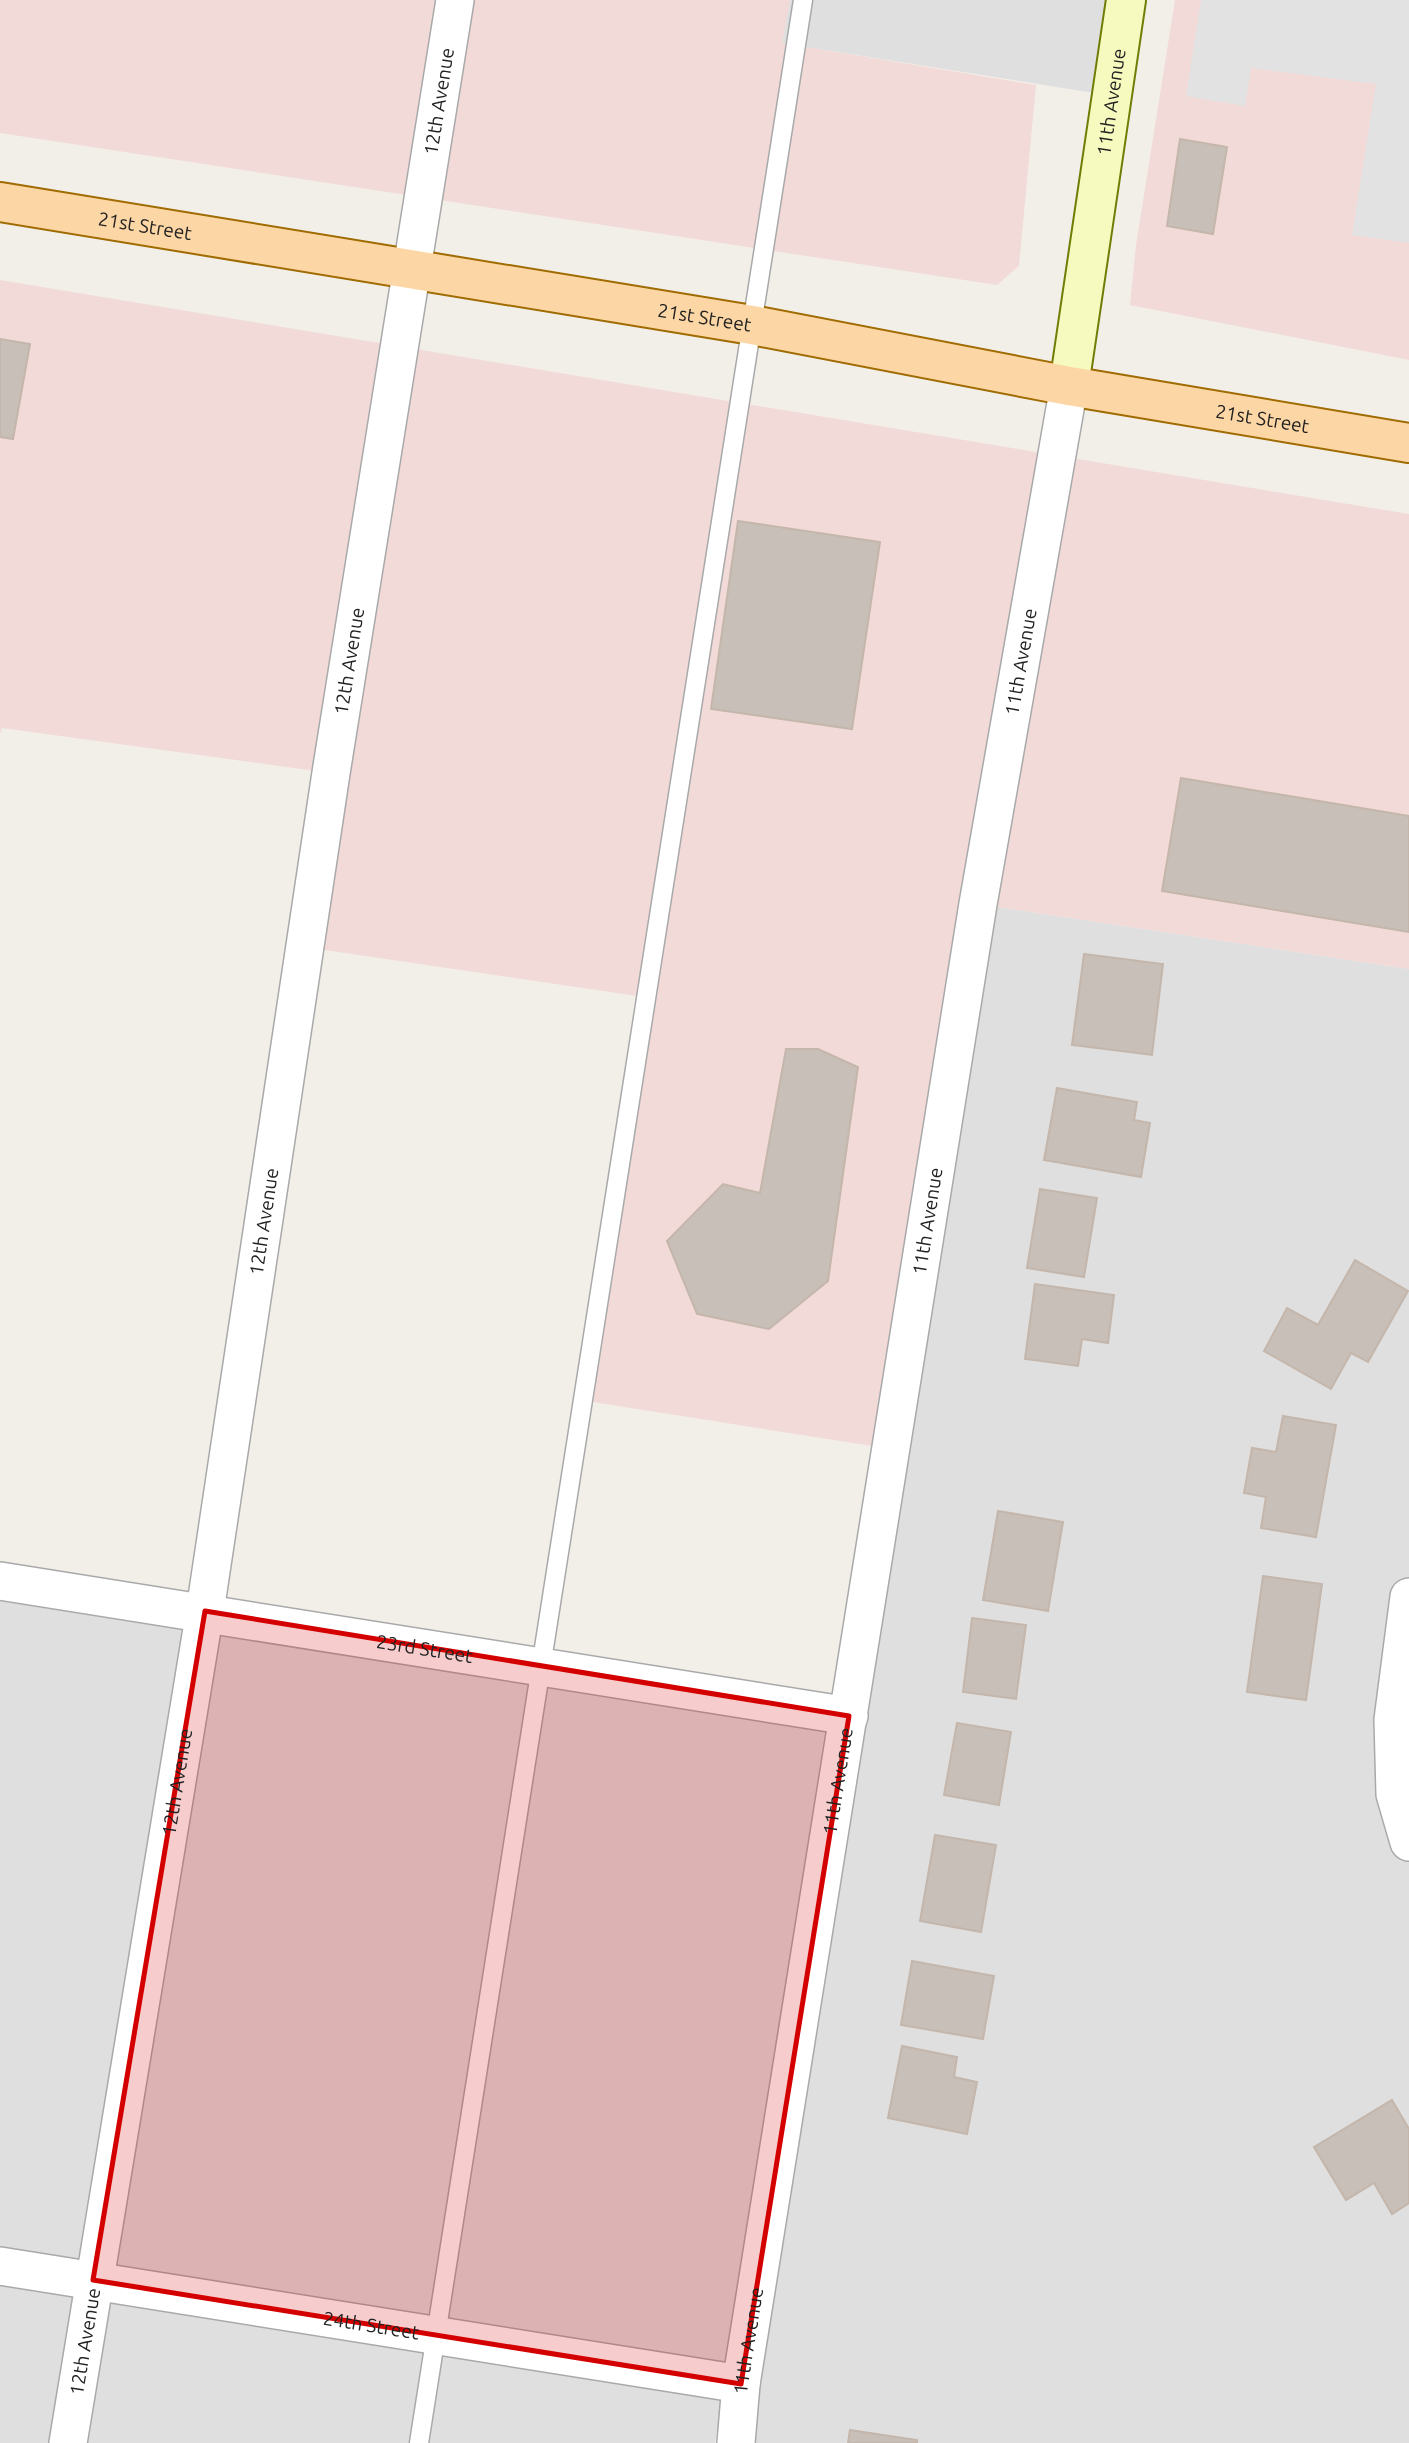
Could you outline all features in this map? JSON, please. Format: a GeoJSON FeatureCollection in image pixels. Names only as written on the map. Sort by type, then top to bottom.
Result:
{"type":"FeatureCollection","features":[{"type":"Feature","properties":{"kind":"main road","name":"11th Avenue"},"geometry":{"type":"LineString","coordinates":[[1069,386],[1126,0]]}},
{"type":"Feature","properties":{"kind":"main road","name":"21st Street"},"geometry":{"type":"LineString","coordinates":[[0,202],[752,325],[1069,386],[1409,443]]}},
{"type":"Feature","properties":{"kind":"street","name":"12th Avenue"},"geometry":{"type":"LineString","coordinates":[[68,2443],[205,1611],[306,934],[455,0]]}},
{"type":"Feature","properties":{"kind":"street","name":"11th Avenue"},"geometry":{"type":"LineString","coordinates":[[736,2443],[741,2385],[993,813],[1069,386]]}},
{"type":"Feature","properties":{"kind":"street","name":"23rd Street"},"geometry":{"type":"LineString","coordinates":[[0,1581],[205,1611],[849,1716]]}},
{"type":"Feature","properties":{"kind":"street"},"geometry":{"type":"LineString","coordinates":[[1409,1597],[1393,1720],[1395,1794],[1409,1842]]}},
{"type":"Feature","properties":{"kind":"street","name":"24th Street"},"geometry":{"type":"LineString","coordinates":[[0,2266],[741,2385]]}},
{"type":"Feature","properties":{"kind":"lane"},"geometry":{"type":"LineString","coordinates":[[419,2443],[803,0]]}},
{"type":"Feature","properties":{"kind":"highlighted area"},"geometry":{"type":"Polygon","coordinates":[[[205,1611],[849,1716],[741,2384],[93,2280],[205,1611]]]}},
{"type":"Feature","properties":{"kind":"shaded area"},"geometry":{"type":"Polygon","coordinates":[[[0,0],[790,0],[782,43],[1036,85],[1019,266],[997,285],[0,133],[0,0]]]}},
{"type":"Feature","properties":{"kind":"shaded area"},"geometry":{"type":"Polygon","coordinates":[[[790,0],[1126,0],[1113,96],[781,43],[790,0]]]}},
{"type":"Feature","properties":{"kind":"shaded area"},"geometry":{"type":"Polygon","coordinates":[[[1175,0],[1409,0],[1409,360],[1130,305],[1136,245],[1175,0]]]}},
{"type":"Feature","properties":{"kind":"shaded area"},"geometry":{"type":"Polygon","coordinates":[[[1201,0],[1409,0],[1409,243],[1352,235],[1376,84],[1251,68],[1245,106],[1186,96],[1201,0]]]}},
{"type":"Feature","properties":{"kind":"shaded area"},"geometry":{"type":"Polygon","coordinates":[[[0,280],[1409,514],[1409,969],[978,904],[891,1449],[580,1400],[644,997],[304,947],[330,773],[2,728],[0,734],[0,280]]]}},
{"type":"Feature","properties":{"kind":"shaded area"},"geometry":{"type":"Polygon","coordinates":[[[978,904],[1409,969],[1409,2443],[736,2443],[978,904]]]}},
{"type":"Feature","properties":{"kind":"shaded area"},"geometry":{"type":"Polygon","coordinates":[[[0,1601],[825,1731],[715,2443],[0,2443],[0,1601]]]}},
{"type":"Feature","properties":{"kind":"building"},"geometry":{"type":"Polygon","coordinates":[[[1180,139],[1227,147],[1213,234],[1167,226],[1180,139]]]}},
{"type":"Feature","properties":{"kind":"building"},"geometry":{"type":"Polygon","coordinates":[[[0,339],[30,344],[13,439],[0,437],[0,339]]]}},
{"type":"Feature","properties":{"kind":"building"},"geometry":{"type":"Polygon","coordinates":[[[738,521],[880,542],[852,729],[711,709],[738,521]]]}},
{"type":"Feature","properties":{"kind":"building"},"geometry":{"type":"Polygon","coordinates":[[[1181,778],[1409,816],[1409,932],[1162,891],[1181,778]]]}},
{"type":"Feature","properties":{"kind":"building"},"geometry":{"type":"Polygon","coordinates":[[[1084,954],[1163,964],[1152,1055],[1072,1045],[1084,954]]]}},
{"type":"Feature","properties":{"kind":"building"},"geometry":{"type":"Polygon","coordinates":[[[786,1049],[818,1049],[858,1067],[828,1281],[769,1329],[697,1314],[667,1241],[723,1184],[760,1193],[786,1049]]]}},
{"type":"Feature","properties":{"kind":"building"},"geometry":{"type":"Polygon","coordinates":[[[1057,1088],[1137,1102],[1134,1120],[1150,1123],[1141,1177],[1044,1160],[1057,1088]]]}},
{"type":"Feature","properties":{"kind":"building"},"geometry":{"type":"Polygon","coordinates":[[[1040,1189],[1097,1198],[1084,1277],[1027,1268],[1040,1189]]]}},
{"type":"Feature","properties":{"kind":"building"},"geometry":{"type":"Polygon","coordinates":[[[1355,1260],[1408,1291],[1368,1362],[1351,1353],[1331,1389],[1264,1351],[1287,1308],[1318,1325],[1355,1260]]]}},
{"type":"Feature","properties":{"kind":"building"},"geometry":{"type":"Polygon","coordinates":[[[1035,1284],[1114,1295],[1108,1343],[1082,1339],[1078,1366],[1025,1359],[1035,1284]]]}},
{"type":"Feature","properties":{"kind":"building"},"geometry":{"type":"Polygon","coordinates":[[[1283,1416],[1336,1425],[1316,1537],[1261,1528],[1266,1497],[1244,1493],[1252,1448],[1276,1452],[1283,1416]]]}},
{"type":"Feature","properties":{"kind":"building"},"geometry":{"type":"Polygon","coordinates":[[[998,1511],[1063,1522],[1048,1611],[983,1600],[998,1511]]]}},
{"type":"Feature","properties":{"kind":"building"},"geometry":{"type":"Polygon","coordinates":[[[1263,1576],[1322,1584],[1306,1700],[1247,1692],[1263,1576]]]}},
{"type":"Feature","properties":{"kind":"building"},"geometry":{"type":"Polygon","coordinates":[[[972,1618],[1026,1625],[1016,1699],[963,1692],[972,1618]]]}},
{"type":"Feature","properties":{"kind":"building"},"geometry":{"type":"Polygon","coordinates":[[[957,1723],[1011,1732],[999,1805],[944,1795],[957,1723]]]}},
{"type":"Feature","properties":{"kind":"building"},"geometry":{"type":"Polygon","coordinates":[[[935,1835],[996,1845],[981,1932],[920,1921],[935,1835]]]}},
{"type":"Feature","properties":{"kind":"building"},"geometry":{"type":"Polygon","coordinates":[[[912,1961],[994,1976],[983,2039],[901,2025],[912,1961]]]}},
{"type":"Feature","properties":{"kind":"building"},"geometry":{"type":"Polygon","coordinates":[[[902,2046],[957,2057],[954,2077],[977,2082],[967,2134],[888,2118],[902,2046]]]}},
{"type":"Feature","properties":{"kind":"building"},"geometry":{"type":"Polygon","coordinates":[[[1392,2100],[1409,2129],[1409,2203],[1392,2214],[1374,2183],[1346,2200],[1314,2147],[1392,2100]]]}},
{"type":"Feature","properties":{"kind":"building"},"geometry":{"type":"Polygon","coordinates":[[[850,2430],[917,2440],[917,2443],[848,2443],[850,2430]]]}}]}
